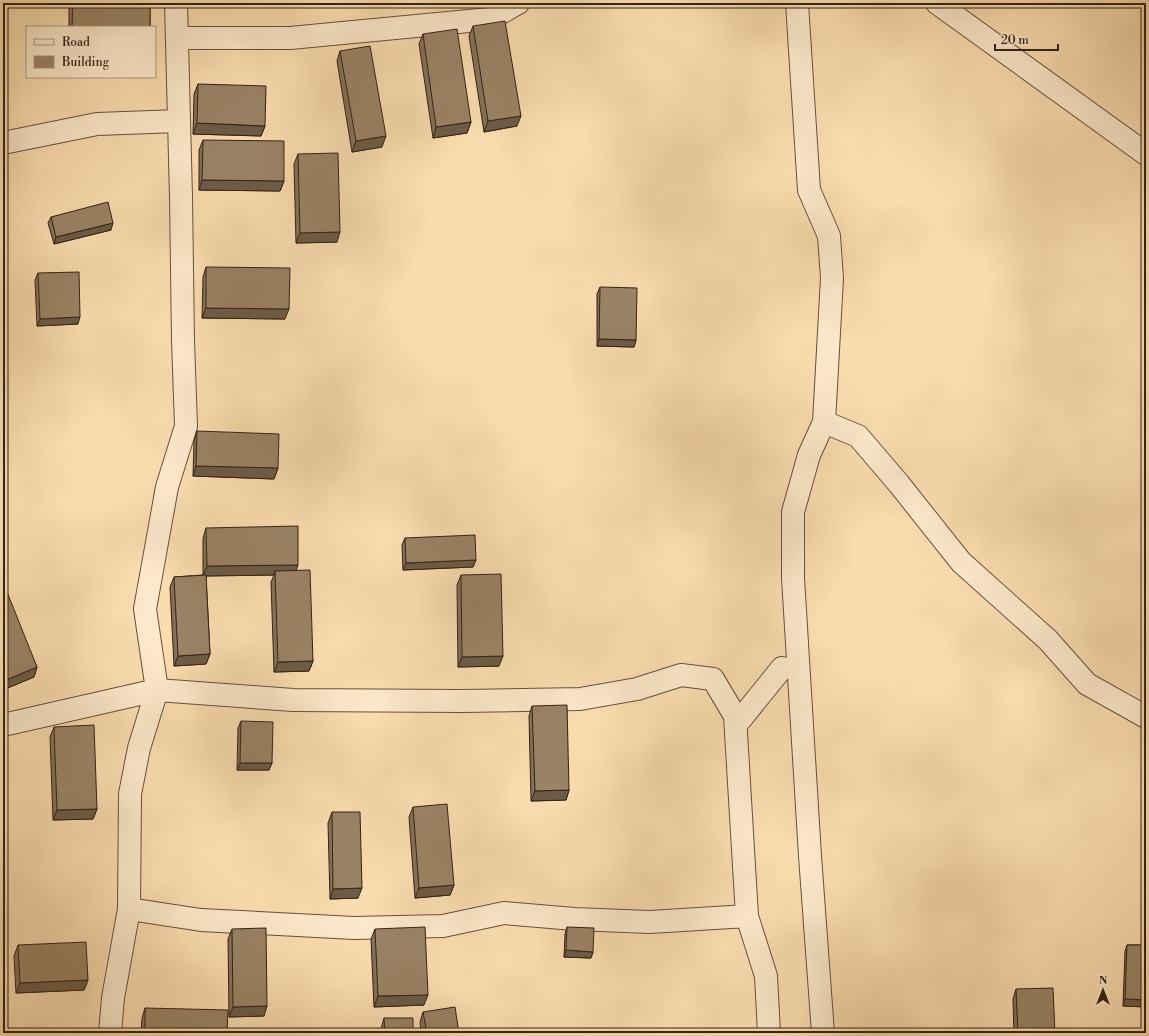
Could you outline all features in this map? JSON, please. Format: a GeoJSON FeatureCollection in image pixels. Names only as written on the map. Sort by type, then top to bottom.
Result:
{"type":"FeatureCollection","features":[{"type":"Feature","properties":{"kind":"street"},"geometry":{"type":"LineString","coordinates":[[110,1033],[113,998],[129,908],[130,794],[139,748],[157,690],[145,609],[168,487],[186,426],[182,340],[176,3]]}},
{"type":"Feature","properties":{"kind":"street"},"geometry":{"type":"LineString","coordinates":[[177,38],[290,38],[490,19],[518,3]]}},
{"type":"Feature","properties":{"kind":"street"},"geometry":{"type":"LineString","coordinates":[[797,3],[809,190],[829,236],[832,278],[824,422],[809,455],[793,512],[793,585],[810,856],[824,1033]]}},
{"type":"Feature","properties":{"kind":"street"},"geometry":{"type":"LineString","coordinates":[[937,3],[1146,154]]}},
{"type":"Feature","properties":{"kind":"street"},"geometry":{"type":"LineString","coordinates":[[3,143],[97,124],[179,121]]}},
{"type":"Feature","properties":{"kind":"street"},"geometry":{"type":"LineString","coordinates":[[824,422],[858,436],[899,484],[961,562],[1048,640],[1087,684],[1146,717]]}},
{"type":"Feature","properties":{"kind":"street"},"geometry":{"type":"LineString","coordinates":[[3,725],[157,690],[292,700],[463,701],[580,699],[637,689],[681,675],[713,680],[735,716],[740,720],[782,668]]}},
{"type":"Feature","properties":{"kind":"street"},"geometry":{"type":"LineString","coordinates":[[735,716],[746,916],[766,976],[769,1033]]}},
{"type":"Feature","properties":{"kind":"street"},"geometry":{"type":"LineString","coordinates":[[129,908],[201,920],[354,928],[443,926],[504,913],[574,919],[650,922],[746,916]]}},
{"type":"Feature","properties":{"kind":"building"},"geometry":{"type":"Polygon","coordinates":[[[73,3],[150,3],[150,26],[72,26],[73,3]]]}},
{"type":"Feature","properties":{"kind":"building"},"geometry":{"type":"Polygon","coordinates":[[[505,21],[521,116],[488,121],[473,26],[505,21]]]}},
{"type":"Feature","properties":{"kind":"building"},"geometry":{"type":"Polygon","coordinates":[[[457,29],[471,122],[436,127],[423,34],[457,29]]]}},
{"type":"Feature","properties":{"kind":"building"},"geometry":{"type":"Polygon","coordinates":[[[370,46],[386,136],[356,141],[340,51],[370,46]]]}},
{"type":"Feature","properties":{"kind":"building"},"geometry":{"type":"Polygon","coordinates":[[[198,84],[266,86],[265,126],[197,123],[198,84]]]}},
{"type":"Feature","properties":{"kind":"building"},"geometry":{"type":"Polygon","coordinates":[[[203,140],[284,141],[284,181],[202,180],[203,140]]]}},
{"type":"Feature","properties":{"kind":"building"},"geometry":{"type":"Polygon","coordinates":[[[338,153],[340,232],[300,233],[298,154],[338,153]]]}},
{"type":"Feature","properties":{"kind":"building"},"geometry":{"type":"Polygon","coordinates":[[[108,202],[113,223],[56,237],[51,217],[108,202]]]}},
{"type":"Feature","properties":{"kind":"building"},"geometry":{"type":"Polygon","coordinates":[[[206,267],[290,268],[289,309],[206,308],[206,267]]]}},
{"type":"Feature","properties":{"kind":"building"},"geometry":{"type":"Polygon","coordinates":[[[79,272],[80,317],[40,319],[38,273],[79,272]]]}},
{"type":"Feature","properties":{"kind":"building"},"geometry":{"type":"Polygon","coordinates":[[[600,287],[637,288],[636,340],[599,339],[600,287]]]}},
{"type":"Feature","properties":{"kind":"building"},"geometry":{"type":"Polygon","coordinates":[[[197,431],[279,434],[278,468],[196,466],[197,431]]]}},
{"type":"Feature","properties":{"kind":"building"},"geometry":{"type":"Polygon","coordinates":[[[298,526],[298,565],[207,566],[206,528],[298,526]]]}},
{"type":"Feature","properties":{"kind":"building"},"geometry":{"type":"Polygon","coordinates":[[[475,535],[476,560],[406,563],[405,538],[475,535]]]}},
{"type":"Feature","properties":{"kind":"building"},"geometry":{"type":"Polygon","coordinates":[[[310,570],[313,661],[278,662],[275,571],[310,570]]]}},
{"type":"Feature","properties":{"kind":"building"},"geometry":{"type":"Polygon","coordinates":[[[501,574],[503,656],[462,657],[461,575],[501,574]]]}},
{"type":"Feature","properties":{"kind":"building"},"geometry":{"type":"Polygon","coordinates":[[[206,575],[210,654],[178,656],[174,577],[206,575]]]}},
{"type":"Feature","properties":{"kind":"building"},"geometry":{"type":"Polygon","coordinates":[[[7,592],[37,667],[6,680],[3,672],[3,594],[7,592]]]}},
{"type":"Feature","properties":{"kind":"building"},"geometry":{"type":"Polygon","coordinates":[[[567,705],[569,790],[535,791],[532,706],[567,705]]]}},
{"type":"Feature","properties":{"kind":"building"},"geometry":{"type":"Polygon","coordinates":[[[241,721],[273,722],[272,763],[240,763],[241,721]]]}},
{"type":"Feature","properties":{"kind":"building"},"geometry":{"type":"Polygon","coordinates":[[[94,725],[97,809],[57,810],[54,727],[94,725]]]}},
{"type":"Feature","properties":{"kind":"building"},"geometry":{"type":"Polygon","coordinates":[[[447,804],[454,885],[419,888],[413,807],[447,804]]]}},
{"type":"Feature","properties":{"kind":"building"},"geometry":{"type":"Polygon","coordinates":[[[332,812],[360,812],[362,888],[333,889],[332,812]]]}},
{"type":"Feature","properties":{"kind":"building"},"geometry":{"type":"Polygon","coordinates":[[[425,927],[428,995],[378,996],[375,929],[425,927]]]}},
{"type":"Feature","properties":{"kind":"building"},"geometry":{"type":"Polygon","coordinates":[[[567,927],[594,928],[593,952],[566,950],[567,927]]]}},
{"type":"Feature","properties":{"kind":"building"},"geometry":{"type":"Polygon","coordinates":[[[266,928],[267,1006],[233,1007],[232,929],[266,928]]]}},
{"type":"Feature","properties":{"kind":"building"},"geometry":{"type":"Polygon","coordinates":[[[86,942],[88,980],[20,983],[18,945],[86,942]]]}},
{"type":"Feature","properties":{"kind":"building"},"geometry":{"type":"Polygon","coordinates":[[[1127,945],[1146,945],[1146,1000],[1125,999],[1127,945]]]}},
{"type":"Feature","properties":{"kind":"building"},"geometry":{"type":"Polygon","coordinates":[[[1053,988],[1055,1033],[1018,1033],[1016,989],[1053,988]]]}},
{"type":"Feature","properties":{"kind":"building"},"geometry":{"type":"Polygon","coordinates":[[[455,1007],[459,1033],[427,1033],[423,1012],[455,1007]]]}},
{"type":"Feature","properties":{"kind":"building"},"geometry":{"type":"Polygon","coordinates":[[[145,1008],[228,1010],[227,1033],[145,1033],[145,1008]]]}},
{"type":"Feature","properties":{"kind":"building"},"geometry":{"type":"Polygon","coordinates":[[[384,1018],[413,1018],[413,1033],[385,1033],[384,1018]]]}}]}
